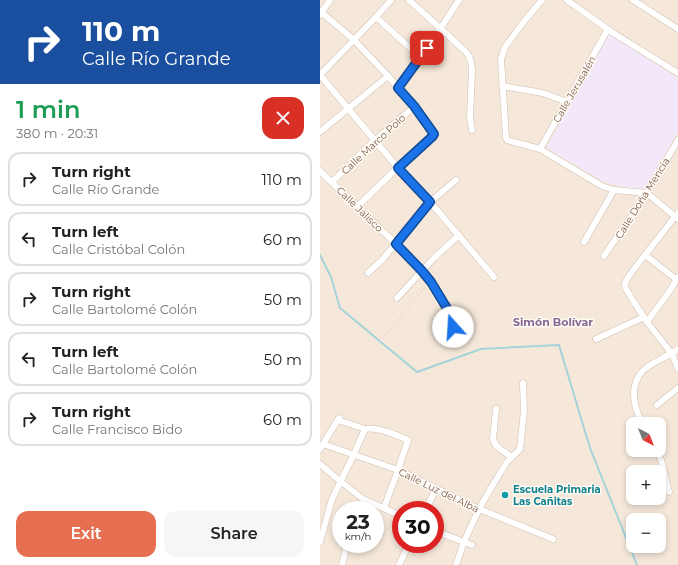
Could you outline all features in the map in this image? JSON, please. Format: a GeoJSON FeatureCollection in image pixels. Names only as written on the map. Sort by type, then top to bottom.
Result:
{"type":"FeatureCollection","features":[{"type":"Feature","properties":{"kind":"street"},"geometry":{"type":"LineString","coordinates":[[330,0],[321,13],[354,40],[388,76],[414,106],[434,134],[357,207]]}},
{"type":"Feature","properties":{"kind":"street"},"geometry":{"type":"LineString","coordinates":[[391,0],[376,18],[320,75],[398,168],[430,202],[494,277]]}},
{"type":"Feature","properties":{"kind":"street"},"geometry":{"type":"LineString","coordinates":[[409,0],[469,56],[472,70],[470,117],[472,130]]}},
{"type":"Feature","properties":{"kind":"street"},"geometry":{"type":"LineString","coordinates":[[398,88],[421,58],[459,0]]}},
{"type":"Feature","properties":{"kind":"street"},"geometry":{"type":"LineString","coordinates":[[542,0],[505,47],[501,59],[506,138],[507,140],[540,149],[602,186],[614,190],[647,193],[677,216],[645,255],[626,281],[625,285],[645,320],[672,354],[678,369]]}},
{"type":"Feature","properties":{"kind":"street"},"geometry":{"type":"LineString","coordinates":[[566,0],[608,29],[678,73]]}},
{"type":"Feature","properties":{"kind":"street"},"geometry":{"type":"LineString","coordinates":[[633,0],[678,29]]}},
{"type":"Feature","properties":{"kind":"street"},"geometry":{"type":"LineString","coordinates":[[376,18],[421,58]]}},
{"type":"Feature","properties":{"kind":"street","name":"Calle Jerusalén"},"geometry":{"type":"LineString","coordinates":[[540,149],[608,29]]}},
{"type":"Feature","properties":{"kind":"street"},"geometry":{"type":"LineString","coordinates":[[320,132],[388,76]]}},
{"type":"Feature","properties":{"kind":"street"},"geometry":{"type":"LineString","coordinates":[[502,86],[543,93],[566,102]]}},
{"type":"Feature","properties":{"kind":"street","name":"Calle Marco Polo"},"geometry":{"type":"LineString","coordinates":[[332,182],[375,140],[414,106]]}},
{"type":"Feature","properties":{"kind":"street","name":"Calle Doña Mencía"},"geometry":{"type":"LineString","coordinates":[[604,256],[675,151],[678,140]]}},
{"type":"Feature","properties":{"kind":"street","name":"Calle Jalisco"},"geometry":{"type":"LineString","coordinates":[[320,171],[422,271],[431,282],[448,310],[453,327]]}},
{"type":"Feature","properties":{"kind":"street"},"geometry":{"type":"LineString","coordinates":[[368,273],[396,244],[430,202],[456,180]]}},
{"type":"Feature","properties":{"kind":"street"},"geometry":{"type":"LineString","coordinates":[[584,242],[614,190]]}},
{"type":"Feature","properties":{"kind":"street"},"geometry":{"type":"LineString","coordinates":[[397,298],[434,258],[459,235]]}},
{"type":"Feature","properties":{"kind":"street"},"geometry":{"type":"LineString","coordinates":[[596,339],[645,320],[671,289],[677,278],[645,255]]}},
{"type":"Feature","properties":{"kind":"street"},"geometry":{"type":"LineString","coordinates":[[640,417],[635,408],[634,388],[636,380],[648,367],[672,354],[678,349]]}},
{"type":"Feature","properties":{"kind":"street"},"geometry":{"type":"LineString","coordinates":[[456,565],[464,542],[479,509],[506,462],[520,449],[524,402],[523,383]]}},
{"type":"Feature","properties":{"kind":"street"},"geometry":{"type":"LineString","coordinates":[[657,405],[678,388]]}},
{"type":"Feature","properties":{"kind":"street"},"geometry":{"type":"LineString","coordinates":[[496,409],[493,439],[494,443],[512,457]]}},
{"type":"Feature","properties":{"kind":"street"},"geometry":{"type":"LineString","coordinates":[[322,446],[338,419],[365,429],[379,430],[407,439],[408,440],[384,508],[392,512]]}},
{"type":"Feature","properties":{"kind":"street"},"geometry":{"type":"LineString","coordinates":[[320,542],[330,503],[365,429]]}},
{"type":"Feature","properties":{"kind":"street","name":"Calle Luz del Alba"},"geometry":{"type":"LineString","coordinates":[[322,446],[354,454],[398,470],[479,509],[553,539]]}},
{"type":"Feature","properties":{"kind":"street"},"geometry":{"type":"LineString","coordinates":[[660,457],[670,492]]}},
{"type":"Feature","properties":{"kind":"street"},"geometry":{"type":"LineString","coordinates":[[320,464],[367,501]]}},
{"type":"Feature","properties":{"kind":"street"},"geometry":{"type":"LineString","coordinates":[[430,501],[436,488]]}},
{"type":"Feature","properties":{"kind":"street"},"geometry":{"type":"LineString","coordinates":[[444,534],[472,545]]}},
{"type":"Feature","properties":{"kind":"street"},"geometry":{"type":"LineString","coordinates":[[342,565],[345,553]]}},
{"type":"Feature","properties":{"kind":"street"},"geometry":{"type":"LineString","coordinates":[[399,565],[405,553]]}},
{"type":"Feature","properties":{"kind":"path"},"geometry":{"type":"LineString","coordinates":[[380,337],[383,339],[431,282]]}},
{"type":"Feature","properties":{"kind":"path"},"geometry":{"type":"LineString","coordinates":[[384,536],[392,525]]}},
{"type":"Feature","properties":{"kind":"shaded area"},"geometry":{"type":"Polygon","coordinates":[[[320,0],[678,0],[678,565],[320,565],[320,0]]]}},
{"type":"Feature","properties":{"kind":"shaded area"},"geometry":{"type":"Polygon","coordinates":[[[609,34],[678,78],[678,132],[645,189],[625,187],[604,182],[546,148],[609,34]]]}},
{"type":"Feature","properties":{"kind":"waterway"},"geometry":{"type":"LineString","coordinates":[[320,255],[331,277],[340,308],[417,372],[481,349],[559,345],[590,448],[637,565]]}},
{"type":"Feature","properties":{"kind":"place","name":"Escuela Primaria Las Cañitas"},"geometry":{"type":"Point","coordinates":[505,495]}},
{"type":"Feature","properties":{"kind":"district","name":"Simón Bolívar"},"geometry":{"type":"Point","coordinates":[553,322]}},
{"type":"Feature","properties":{"kind":"route"},"geometry":{"type":"LineString","coordinates":[[427,48],[398,88],[414,106],[434,134],[398,168],[430,202],[396,244],[431,282],[448,310],[453,327]]}}]}
